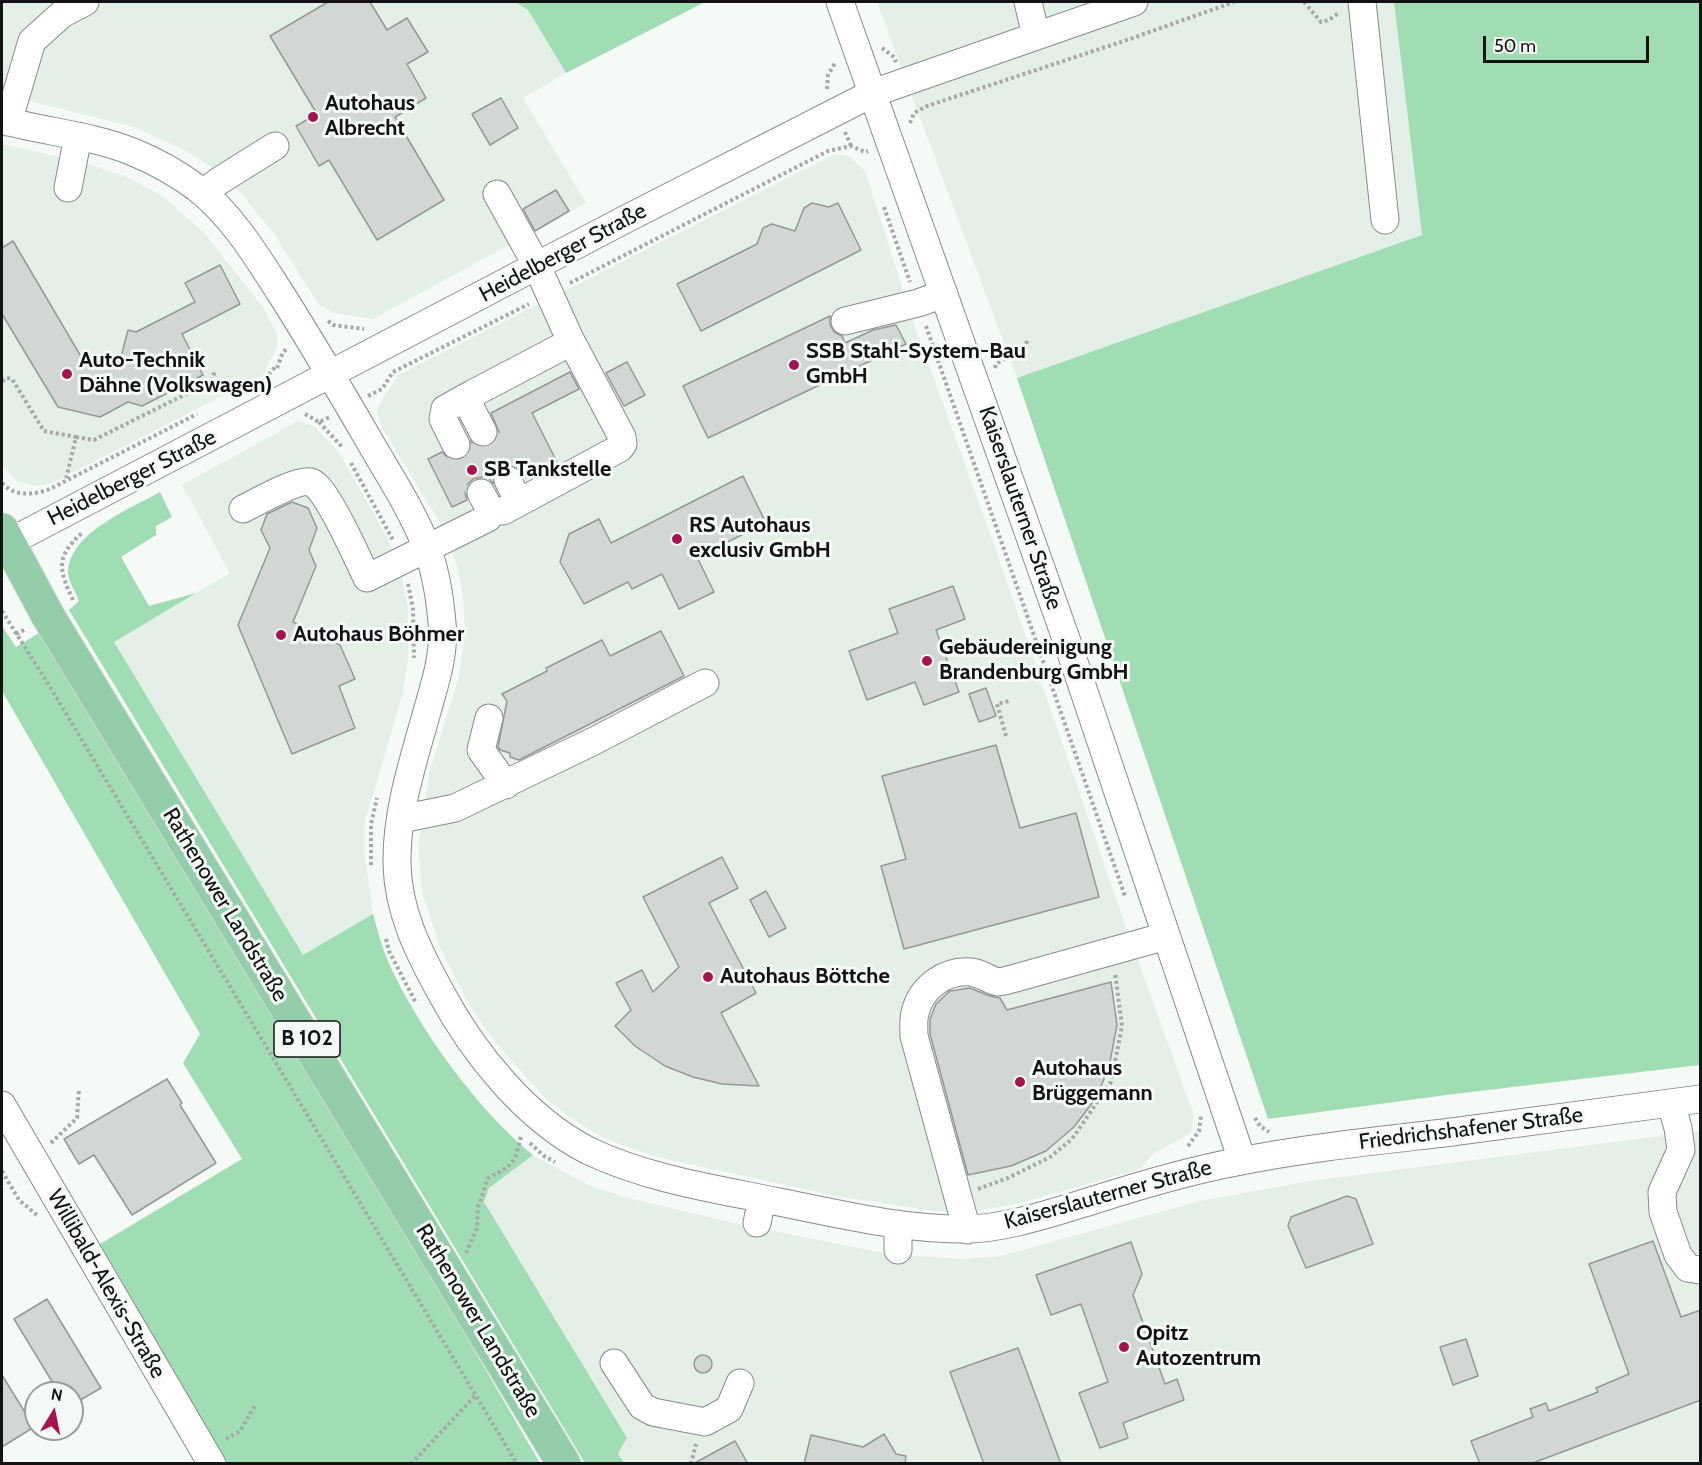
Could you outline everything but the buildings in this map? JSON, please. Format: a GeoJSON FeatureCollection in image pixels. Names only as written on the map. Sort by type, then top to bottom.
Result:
{"type":"FeatureCollection","features":[{"type":"Feature","properties":{"kind":"main road","name":"Rathenower Landstraße"},"geometry":{"type":"LineString","coordinates":[[4,539],[564,1464]]}},
{"type":"Feature","properties":{"kind":"street"},"geometry":{"type":"LineString","coordinates":[[5,121],[32,41],[62,14],[85,2]]}},
{"type":"Feature","properties":{"kind":"street","name":"Kaiserslauterner Straße"},"geometry":{"type":"LineString","coordinates":[[5,121],[78,136],[130,150],[156,163],[203,193],[247,242],[330,374],[364,402],[408,510],[427,550],[436,580],[443,628],[440,663],[406,789],[398,836],[397,869],[403,907],[413,939],[447,1004],[493,1069],[515,1095],[540,1119],[568,1139],[592,1152],[759,1211],[898,1237],[967,1230],[1032,1219],[1189,1172],[1242,1160],[1069,647],[840,2]]}},
{"type":"Feature","properties":{"kind":"street"},"geometry":{"type":"LineString","coordinates":[[1028,2],[1036,36]]}},
{"type":"Feature","properties":{"kind":"street","name":"Heidelberger Straße"},"geometry":{"type":"LineString","coordinates":[[4,539],[330,374],[873,93],[1134,2]]}},
{"type":"Feature","properties":{"kind":"street"},"geometry":{"type":"LineString","coordinates":[[1362,2],[1385,220]]}},
{"type":"Feature","properties":{"kind":"street"},"geometry":{"type":"LineString","coordinates":[[68,188],[78,136]]}},
{"type":"Feature","properties":{"kind":"street"},"geometry":{"type":"LineString","coordinates":[[203,193],[275,146]]}},
{"type":"Feature","properties":{"kind":"street"},"geometry":{"type":"LineString","coordinates":[[243,509],[299,483],[312,482],[330,504],[367,578],[427,550],[485,506],[512,492],[620,448],[623,444],[622,437],[569,337],[537,266],[497,194]]}},
{"type":"Feature","properties":{"kind":"street"},"geometry":{"type":"LineString","coordinates":[[845,321],[918,303],[944,294]]}},
{"type":"Feature","properties":{"kind":"street"},"geometry":{"type":"LineString","coordinates":[[456,445],[443,419],[446,409],[569,343],[569,337]]}},
{"type":"Feature","properties":{"kind":"street"},"geometry":{"type":"LineString","coordinates":[[472,394],[470,407],[483,432]]}},
{"type":"Feature","properties":{"kind":"street"},"geometry":{"type":"LineString","coordinates":[[401,819],[455,808],[506,785],[705,683]]}},
{"type":"Feature","properties":{"kind":"street"},"geometry":{"type":"LineString","coordinates":[[489,718],[481,750],[506,785]]}},
{"type":"Feature","properties":{"kind":"street"},"geometry":{"type":"LineString","coordinates":[[967,1230],[914,1036],[914,1014],[921,995],[939,978],[952,973],[971,972],[985,975],[998,982],[1166,936]]}},
{"type":"Feature","properties":{"kind":"street","name":"Friedrichshafener Straße"},"geometry":{"type":"LineString","coordinates":[[1242,1160],[1701,1099]]}},
{"type":"Feature","properties":{"kind":"street"},"geometry":{"type":"LineString","coordinates":[[1671,1103],[1678,1128],[1691,1153],[1670,1172],[1662,1192],[1664,1212],[1678,1255],[1688,1268],[1701,1270]]}},
{"type":"Feature","properties":{"kind":"street","name":"Willibald-Alexis-Straße"},"geometry":{"type":"LineString","coordinates":[[2,1105],[208,1458]]}},
{"type":"Feature","properties":{"kind":"street"},"geometry":{"type":"LineString","coordinates":[[614,1363],[642,1406],[653,1412],[705,1422],[729,1409],[740,1383]]}},
{"type":"Feature","properties":{"kind":"path"},"geometry":{"type":"LineString","coordinates":[[890,141],[911,133],[910,122],[914,113],[927,106],[1234,2]]}},
{"type":"Feature","properties":{"kind":"path"},"geometry":{"type":"LineString","coordinates":[[1304,2],[1321,22],[1329,20]]}},
{"type":"Feature","properties":{"kind":"path"},"geometry":{"type":"LineString","coordinates":[[319,422],[364,402],[382,389],[393,372],[828,151],[851,146],[865,152]]}},
{"type":"Feature","properties":{"kind":"path"},"geometry":{"type":"LineString","coordinates":[[881,197],[1126,900]]}},
{"type":"Feature","properties":{"kind":"path"},"geometry":{"type":"LineString","coordinates":[[333,325],[371,330]]}},
{"type":"Feature","properties":{"kind":"path"},"geometry":{"type":"LineString","coordinates":[[994,370],[996,364],[1002,359],[1026,347],[1027,339]]}},
{"type":"Feature","properties":{"kind":"path"},"geometry":{"type":"LineString","coordinates":[[264,380],[276,366]]}},
{"type":"Feature","properties":{"kind":"path"},"geometry":{"type":"LineString","coordinates":[[989,366],[993,377]]}},
{"type":"Feature","properties":{"kind":"path"},"geometry":{"type":"LineString","coordinates":[[2,381],[7,378],[12,379],[44,431],[94,440],[212,381],[215,370]]}},
{"type":"Feature","properties":{"kind":"path"},"geometry":{"type":"LineString","coordinates":[[2,483],[8,490],[27,494],[36,494],[50,489],[202,411]]}},
{"type":"Feature","properties":{"kind":"path"},"geometry":{"type":"LineString","coordinates":[[303,413],[319,422],[343,448],[393,540],[407,580],[413,609],[412,667]]}},
{"type":"Feature","properties":{"kind":"path"},"geometry":{"type":"LineString","coordinates":[[66,480],[76,437]]}},
{"type":"Feature","properties":{"kind":"path"},"geometry":{"type":"LineString","coordinates":[[16,634],[73,600],[61,575],[64,555],[69,545],[87,530]]}},
{"type":"Feature","properties":{"kind":"path"},"geometry":{"type":"LineString","coordinates":[[2,611],[517,1464]]}},
{"type":"Feature","properties":{"kind":"path"},"geometry":{"type":"LineString","coordinates":[[1006,736],[997,704],[1009,700]]}},
{"type":"Feature","properties":{"kind":"path"},"geometry":{"type":"LineString","coordinates":[[371,871],[371,824],[379,791]]}},
{"type":"Feature","properties":{"kind":"path"},"geometry":{"type":"LineString","coordinates":[[383,931],[389,951],[408,990],[421,1010]]}},
{"type":"Feature","properties":{"kind":"path"},"geometry":{"type":"LineString","coordinates":[[959,1196],[1008,1178],[1050,1157],[1072,1139],[1111,1082],[1122,1026],[1111,952]]}},
{"type":"Feature","properties":{"kind":"path"},"geometry":{"type":"LineString","coordinates":[[1251,1113],[1260,1126],[1273,1133]]}},
{"type":"Feature","properties":{"kind":"path"},"geometry":{"type":"LineString","coordinates":[[1189,1172],[1182,1152],[1193,1143],[1199,1131],[1201,1114]]}},
{"type":"Feature","properties":{"kind":"path"},"geometry":{"type":"LineString","coordinates":[[513,1129],[544,1156],[563,1166]]}},
{"type":"Feature","properties":{"kind":"path"},"geometry":{"type":"LineString","coordinates":[[452,1276],[477,1228],[478,1207],[488,1178],[510,1166],[516,1159],[521,1136]]}},
{"type":"Feature","properties":{"kind":"path"},"geometry":{"type":"LineString","coordinates":[[2,1172],[19,1200]]}},
{"type":"Feature","properties":{"kind":"path"},"geometry":{"type":"LineString","coordinates":[[411,1464],[476,1395]]}},
{"type":"Feature","properties":{"kind":"path"},"geometry":{"type":"LineString","coordinates":[[208,1458],[240,1431],[256,1404]]}},
{"type":"Feature","properties":{"kind":"shaded area"},"geometry":{"type":"Polygon","coordinates":[[[2,2],[514,2],[528,10],[566,73],[523,98],[586,203],[373,319],[334,313],[318,304],[275,235],[241,193],[218,171],[184,150],[134,127],[2,94],[2,2]]]}},
{"type":"Feature","properties":{"kind":"shaded area"},"geometry":{"type":"Polygon","coordinates":[[[877,2],[1394,2],[1422,235],[1017,378],[877,2]]]}},
{"type":"Feature","properties":{"kind":"shaded area"},"geometry":{"type":"Polygon","coordinates":[[[2,144],[85,163],[127,177],[164,197],[204,233],[262,306],[277,334],[278,345],[263,375],[52,483],[36,486],[16,481],[2,464],[2,144]]]}},
{"type":"Feature","properties":{"kind":"shaded area"},"geometry":{"type":"Polygon","coordinates":[[[835,154],[849,156],[865,171],[913,321],[1194,1115],[1191,1133],[1153,1154],[1140,1169],[1017,1204],[982,1210],[936,1211],[841,1197],[657,1157],[613,1142],[593,1132],[545,1098],[492,1038],[470,1006],[440,947],[422,892],[418,845],[430,770],[459,677],[465,632],[463,598],[457,565],[438,520],[379,422],[377,408],[398,375],[835,154]]]}},
{"type":"Feature","properties":{"kind":"shaded area"},"geometry":{"type":"Polygon","coordinates":[[[298,421],[314,426],[338,451],[389,541],[402,578],[408,609],[408,658],[403,693],[365,821],[365,856],[373,914],[303,955],[113,642],[230,573],[182,485],[298,421]]]}},
{"type":"Feature","properties":{"kind":"shaded area"},"geometry":{"type":"Polygon","coordinates":[[[1700,1131],[1700,1463],[624,1463],[484,1202],[489,1188],[533,1155],[588,1185],[624,1197],[734,1223],[889,1254],[962,1259],[1001,1256],[1200,1201],[1310,1181],[1700,1131]]]}},
{"type":"Feature","properties":{"kind":"green space"},"geometry":{"type":"Polygon","coordinates":[[[515,2],[705,2],[566,73],[528,10],[515,2]]]}},
{"type":"Feature","properties":{"kind":"green space"},"geometry":{"type":"Polygon","coordinates":[[[1394,2],[1700,2],[1700,1065],[1268,1119],[1017,378],[1422,235],[1394,2]]]}},
{"type":"Feature","properties":{"kind":"green space"},"geometry":{"type":"Polygon","coordinates":[[[160,492],[172,517],[156,526],[156,535],[121,557],[149,606],[196,593],[114,642],[303,955],[373,914],[383,949],[397,980],[429,1035],[490,1114],[533,1155],[489,1188],[484,1202],[627,1438],[618,1453],[624,1463],[585,1463],[69,610],[79,601],[70,582],[68,571],[79,545],[104,523],[160,492]]]}},
{"type":"Feature","properties":{"kind":"green space"},"geometry":{"type":"Polygon","coordinates":[[[2,626],[16,647],[44,630],[266,993],[540,1463],[227,1463],[100,1244],[242,1159],[183,1063],[200,1034],[2,691],[2,626]]]}},
{"type":"Feature","properties":{"kind":"tunnel"},"geometry":{"type":"LineString","coordinates":[[483,432],[508,480]]}},
{"type":"Feature","properties":{"kind":"tunnel"},"geometry":{"type":"LineString","coordinates":[[456,445],[481,493]]}},
{"type":"Feature","properties":{"kind":"place","name":"Autohaus Albrecht"},"geometry":{"type":"Point","coordinates":[313,117]}},
{"type":"Feature","properties":{"kind":"place","name":"SSB Stahl-System-Bau GmbH"},"geometry":{"type":"Point","coordinates":[794,365]}},
{"type":"Feature","properties":{"kind":"place","name":"Auto-Technik Dähne (Volkswagen)"},"geometry":{"type":"Point","coordinates":[67,374]}},
{"type":"Feature","properties":{"kind":"place","name":"SB Tankstelle"},"geometry":{"type":"Point","coordinates":[472,470]}},
{"type":"Feature","properties":{"kind":"place","name":"RS Autohaus exclusiv GmbH"},"geometry":{"type":"Point","coordinates":[677,539]}},
{"type":"Feature","properties":{"kind":"place","name":"Autohaus Böhmer"},"geometry":{"type":"Point","coordinates":[281,635]}},
{"type":"Feature","properties":{"kind":"place","name":"Gebäudereinigung Brandenburg GmbH"},"geometry":{"type":"Point","coordinates":[927,661]}},
{"type":"Feature","properties":{"kind":"place","name":"Autohaus Böttche"},"geometry":{"type":"Point","coordinates":[708,977]}},
{"type":"Feature","properties":{"kind":"place","name":"Autohaus Brüggemann"},"geometry":{"type":"Point","coordinates":[1020,1082]}},
{"type":"Feature","properties":{"kind":"place","name":"Opitz Autozentrum"},"geometry":{"type":"Point","coordinates":[1124,1347]}}]}
